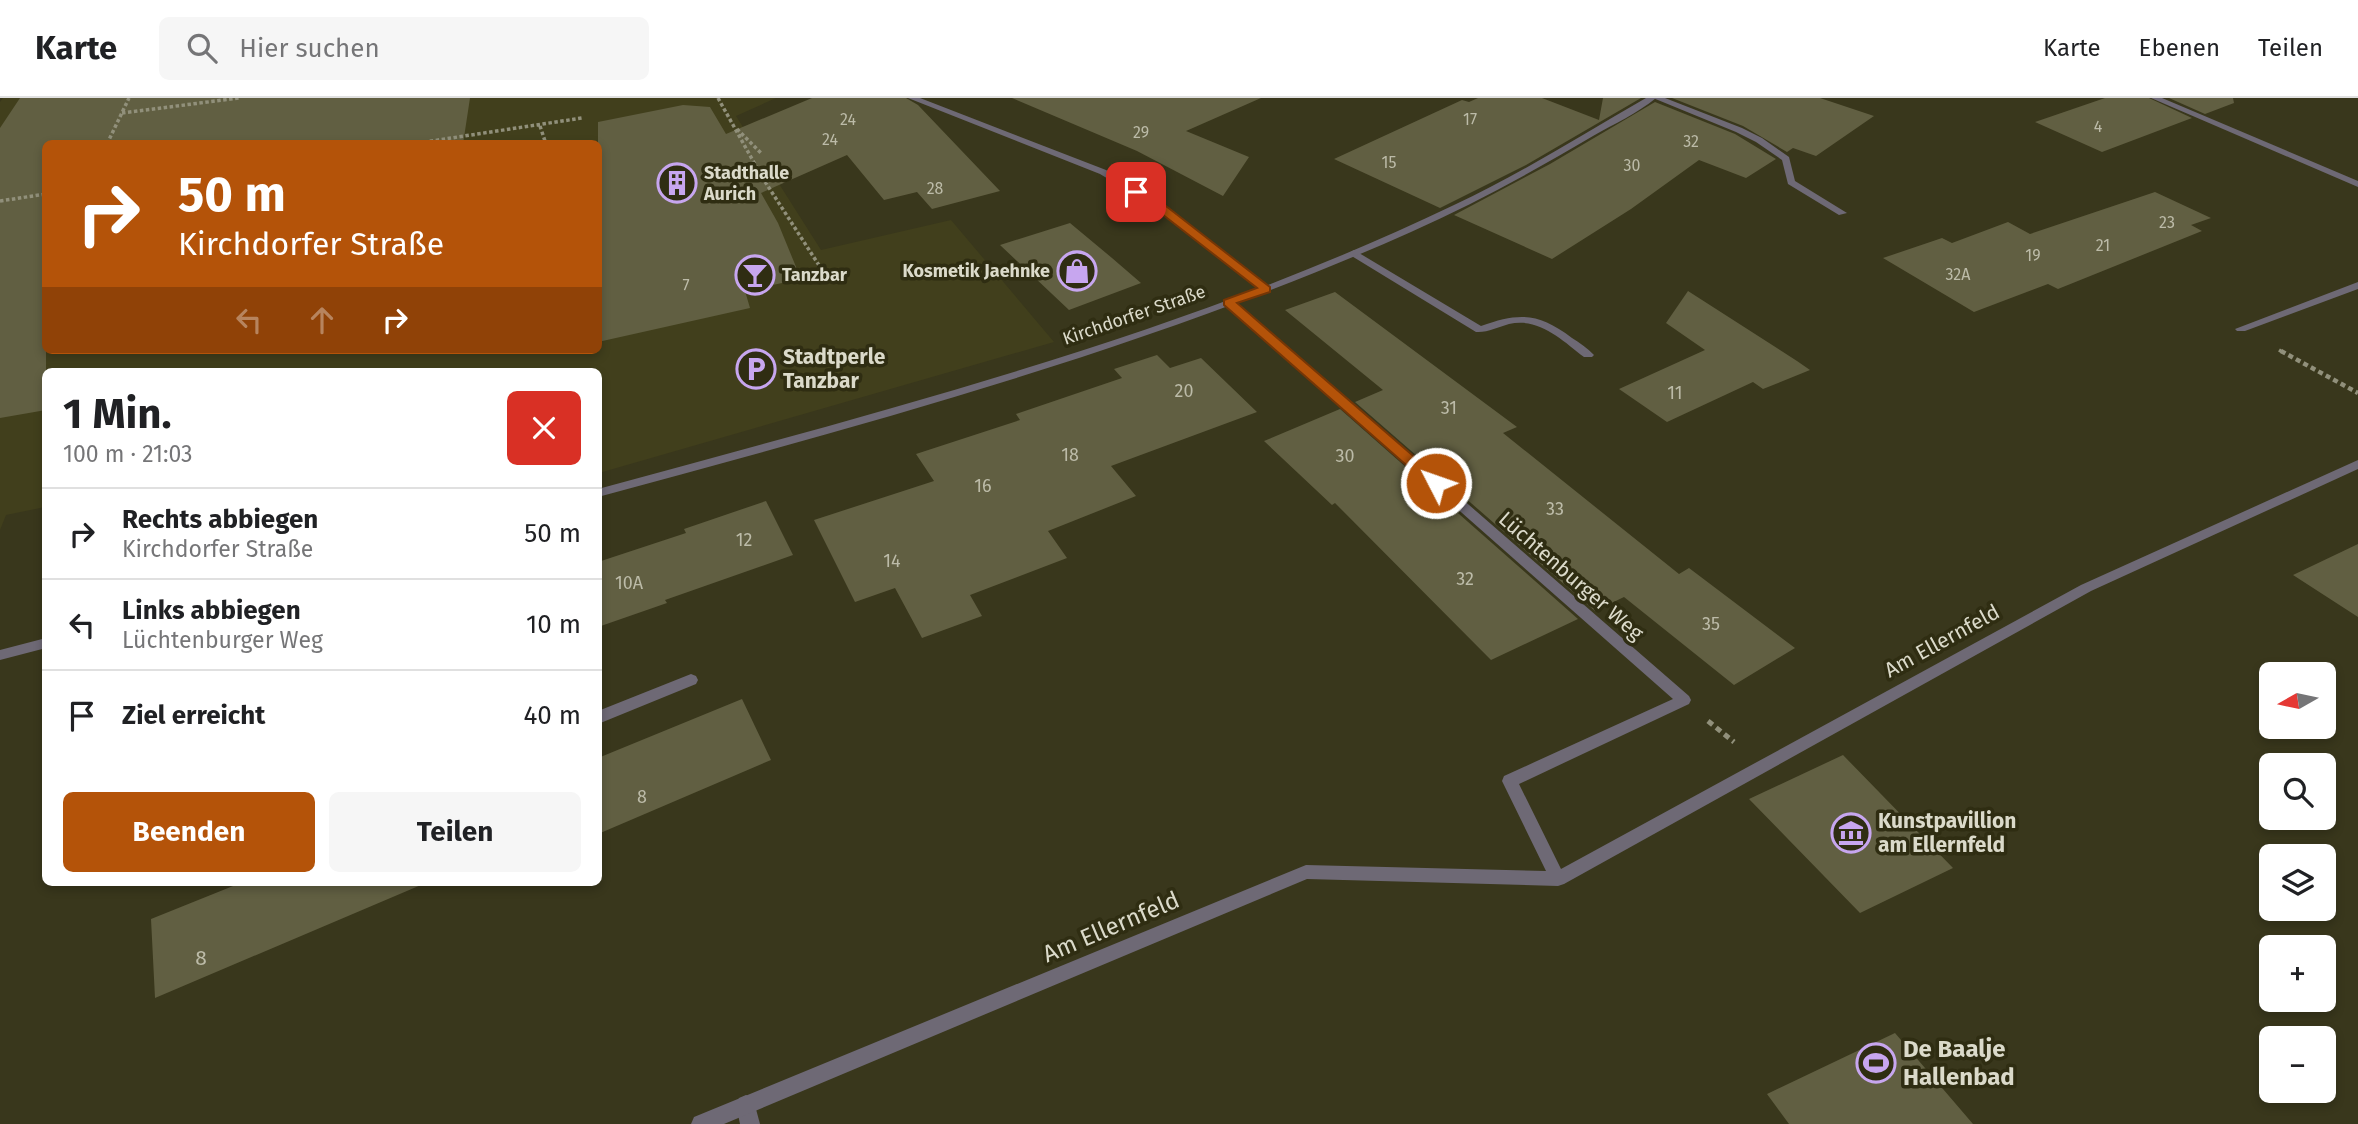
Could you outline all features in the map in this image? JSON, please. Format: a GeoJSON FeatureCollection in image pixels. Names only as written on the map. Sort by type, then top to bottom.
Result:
{"type":"FeatureCollection","features":[{"type":"Feature","properties":{"kind":"street"},"geometry":{"type":"LineString","coordinates":[[912,98],[1103,172],[1153,202],[1265,289]]}},
{"type":"Feature","properties":{"kind":"street"},"geometry":{"type":"LineString","coordinates":[[1654,98],[1759,140],[1786,159],[1791,181],[1842,214]]}},
{"type":"Feature","properties":{"kind":"street","name":"Kirchdorfer Straße"},"geometry":{"type":"LineString","coordinates":[[602,492],[972,388],[1123,340],[1265,289],[1457,208],[1654,98]]}},
{"type":"Feature","properties":{"kind":"street"},"geometry":{"type":"LineString","coordinates":[[2155,98],[2358,184]]}},
{"type":"Feature","properties":{"kind":"street"},"geometry":{"type":"LineString","coordinates":[[1354,253],[1480,330],[1529,317],[1541,320],[1588,355]]}},
{"type":"Feature","properties":{"kind":"street"},"geometry":{"type":"LineString","coordinates":[[2241,329],[2358,285]]}},
{"type":"Feature","properties":{"kind":"street","name":"Lüchtenburger Weg"},"geometry":{"type":"LineString","coordinates":[[1228,302],[1684,700]]}},
{"type":"Feature","properties":{"kind":"street","name":"Am Ellernfeld"},"geometry":{"type":"LineString","coordinates":[[701,1124],[748,1115],[1306,872],[1558,878],[2085,588],[2358,464]]}},
{"type":"Feature","properties":{"kind":"street"},"geometry":{"type":"LineString","coordinates":[[0,655],[42,644]]}},
{"type":"Feature","properties":{"kind":"street"},"geometry":{"type":"LineString","coordinates":[[602,716],[691,680]]}},
{"type":"Feature","properties":{"kind":"street"},"geometry":{"type":"LineString","coordinates":[[1558,878],[1510,781],[1684,700]]}},
{"type":"Feature","properties":{"kind":"path"},"geometry":{"type":"LineString","coordinates":[[109,140],[129,98]]}},
{"type":"Feature","properties":{"kind":"path"},"geometry":{"type":"LineString","coordinates":[[122,113],[239,98]]}},
{"type":"Feature","properties":{"kind":"path"},"geometry":{"type":"LineString","coordinates":[[718,98],[762,177],[824,273]]}},
{"type":"Feature","properties":{"kind":"path"},"geometry":{"type":"LineString","coordinates":[[435,140],[582,118]]}},
{"type":"Feature","properties":{"kind":"path"},"geometry":{"type":"LineString","coordinates":[[731,123],[761,153]]}},
{"type":"Feature","properties":{"kind":"path"},"geometry":{"type":"LineString","coordinates":[[540,126],[545,140]]}},
{"type":"Feature","properties":{"kind":"path"},"geometry":{"type":"LineString","coordinates":[[0,201],[42,195]]}},
{"type":"Feature","properties":{"kind":"path"},"geometry":{"type":"LineString","coordinates":[[2241,329],[2358,393]]}},
{"type":"Feature","properties":{"kind":"path"},"geometry":{"type":"LineString","coordinates":[[1684,700],[1762,767]]}},
{"type":"Feature","properties":{"kind":"shaded area"},"geometry":{"type":"Polygon","coordinates":[[[3,98],[776,98],[736,116],[821,250],[951,220],[1054,342],[602,472],[602,368],[42,368],[42,508],[6,515],[0,530],[0,102],[3,98]]]}},
{"type":"Feature","properties":{"kind":"building"},"geometry":{"type":"Polygon","coordinates":[[[20,98],[470,98],[464,140],[42,140],[42,354],[46,354],[46,368],[42,368],[42,411],[0,418],[0,128],[20,98]]]}},
{"type":"Feature","properties":{"kind":"building"},"geometry":{"type":"Polygon","coordinates":[[[812,98],[906,98],[918,105],[1000,191],[932,209],[917,192],[884,200],[847,155],[761,193],[778,223],[801,279],[745,291],[750,308],[602,341],[602,140],[598,140],[598,122],[683,105],[710,107],[726,134],[812,98]]]}},
{"type":"Feature","properties":{"kind":"building"},"geometry":{"type":"Polygon","coordinates":[[[1012,98],[1261,98],[1186,131],[1249,157],[1223,196],[1137,151],[1012,98]]]}},
{"type":"Feature","properties":{"kind":"building"},"geometry":{"type":"Polygon","coordinates":[[[1478,98],[1542,98],[1599,120],[1603,98],[1641,98],[1526,165],[1440,208],[1334,159],[1462,100],[1469,102],[1478,98]]]}},
{"type":"Feature","properties":{"kind":"building"},"geometry":{"type":"Polygon","coordinates":[[[1672,98],[1820,98],[1874,116],[1816,156],[1793,148],[1787,152],[1743,126],[1672,98]]]}},
{"type":"Feature","properties":{"kind":"building"},"geometry":{"type":"Polygon","coordinates":[[[2105,98],[2149,98],[2192,118],[2102,152],[2035,122],[2105,98]]]}},
{"type":"Feature","properties":{"kind":"building"},"geometry":{"type":"Polygon","coordinates":[[[2169,98],[2233,98],[2234,103],[2205,114],[2169,98]]]}},
{"type":"Feature","properties":{"kind":"building"},"geometry":{"type":"Polygon","coordinates":[[[1655,102],[1735,134],[1776,159],[1746,178],[1699,160],[1631,209],[1552,259],[1454,215],[1550,164],[1655,102]]]}},
{"type":"Feature","properties":{"kind":"building"},"geometry":{"type":"Polygon","coordinates":[[[2155,192],[2211,218],[2191,225],[2202,231],[2058,289],[2048,284],[1974,312],[1883,258],[1942,238],[1952,243],[2008,222],[2030,234],[2155,192]]]}},
{"type":"Feature","properties":{"kind":"building","name":"Kosmetik Jaehnke"},"geometry":{"type":"Polygon","coordinates":[[[1070,223],[1141,283],[1069,310],[1000,245],[1070,223]]]}},
{"type":"Feature","properties":{"kind":"building"},"geometry":{"type":"Polygon","coordinates":[[[1688,291],[1810,370],[1763,389],[1753,382],[1667,422],[1619,389],[1705,350],[1666,323],[1688,291]]]}},
{"type":"Feature","properties":{"kind":"building"},"geometry":{"type":"Polygon","coordinates":[[[1335,292],[1517,427],[1503,433],[1679,574],[1689,568],[1795,648],[1734,685],[1624,597],[1595,611],[1355,402],[1383,390],[1285,310],[1335,292]]]}},
{"type":"Feature","properties":{"kind":"building"},"geometry":{"type":"Polygon","coordinates":[[[1157,355],[1170,368],[1201,358],[1257,412],[1111,466],[1136,496],[1048,531],[1067,558],[970,595],[982,616],[922,638],[895,588],[855,602],[814,520],[934,481],[916,454],[1020,420],[1016,414],[1122,378],[1114,369],[1157,355]]]}},
{"type":"Feature","properties":{"kind":"building"},"geometry":{"type":"Polygon","coordinates":[[[1340,409],[1578,619],[1491,660],[1335,503],[1332,505],[1264,441],[1340,409]]]}},
{"type":"Feature","properties":{"kind":"building"},"geometry":{"type":"Polygon","coordinates":[[[766,501],[793,555],[665,600],[667,603],[602,626],[602,561],[686,533],[684,529],[766,501]]]}},
{"type":"Feature","properties":{"kind":"building"},"geometry":{"type":"Polygon","coordinates":[[[2358,544],[2358,617],[2293,575],[2358,544]]]}},
{"type":"Feature","properties":{"kind":"building"},"geometry":{"type":"Polygon","coordinates":[[[742,699],[771,760],[602,832],[602,756],[742,699]]]}},
{"type":"Feature","properties":{"kind":"building","name":"Kunstpavillion am Ellernfeld"},"geometry":{"type":"Polygon","coordinates":[[[1843,755],[1953,868],[1860,913],[1749,799],[1843,755]]]}},
{"type":"Feature","properties":{"kind":"building"},"geometry":{"type":"Polygon","coordinates":[[[233,886],[419,886],[155,998],[151,919],[233,886]]]}},
{"type":"Feature","properties":{"kind":"building","name":"De Baalje Hallenbad"},"geometry":{"type":"Polygon","coordinates":[[[1895,1033],[1973,1124],[1789,1124],[1767,1094],[1895,1033]]]}},
{"type":"Feature","properties":{"kind":"place","name":"Stadthalle Aurich"},"geometry":{"type":"Point","coordinates":[677,183]}},
{"type":"Feature","properties":{"kind":"place","name":"Kosmetik Jaehnke"},"geometry":{"type":"Point","coordinates":[1077,271]}},
{"type":"Feature","properties":{"kind":"place","name":"Tanzbar"},"geometry":{"type":"Point","coordinates":[755,275]}},
{"type":"Feature","properties":{"kind":"place","name":"Stadtperle Tanzbar"},"geometry":{"type":"Point","coordinates":[756,369]}},
{"type":"Feature","properties":{"kind":"place","name":"Kunstpavillion am Ellernfeld"},"geometry":{"type":"Point","coordinates":[1851,833]}},
{"type":"Feature","properties":{"kind":"place","name":"De Baalje Hallenbad"},"geometry":{"type":"Point","coordinates":[1876,1063]}},
{"type":"Feature","properties":{"kind":"route"},"geometry":{"type":"LineString","coordinates":[[1136,192],[1153,202],[1265,289],[1228,302],[1436,483]]}}]}
